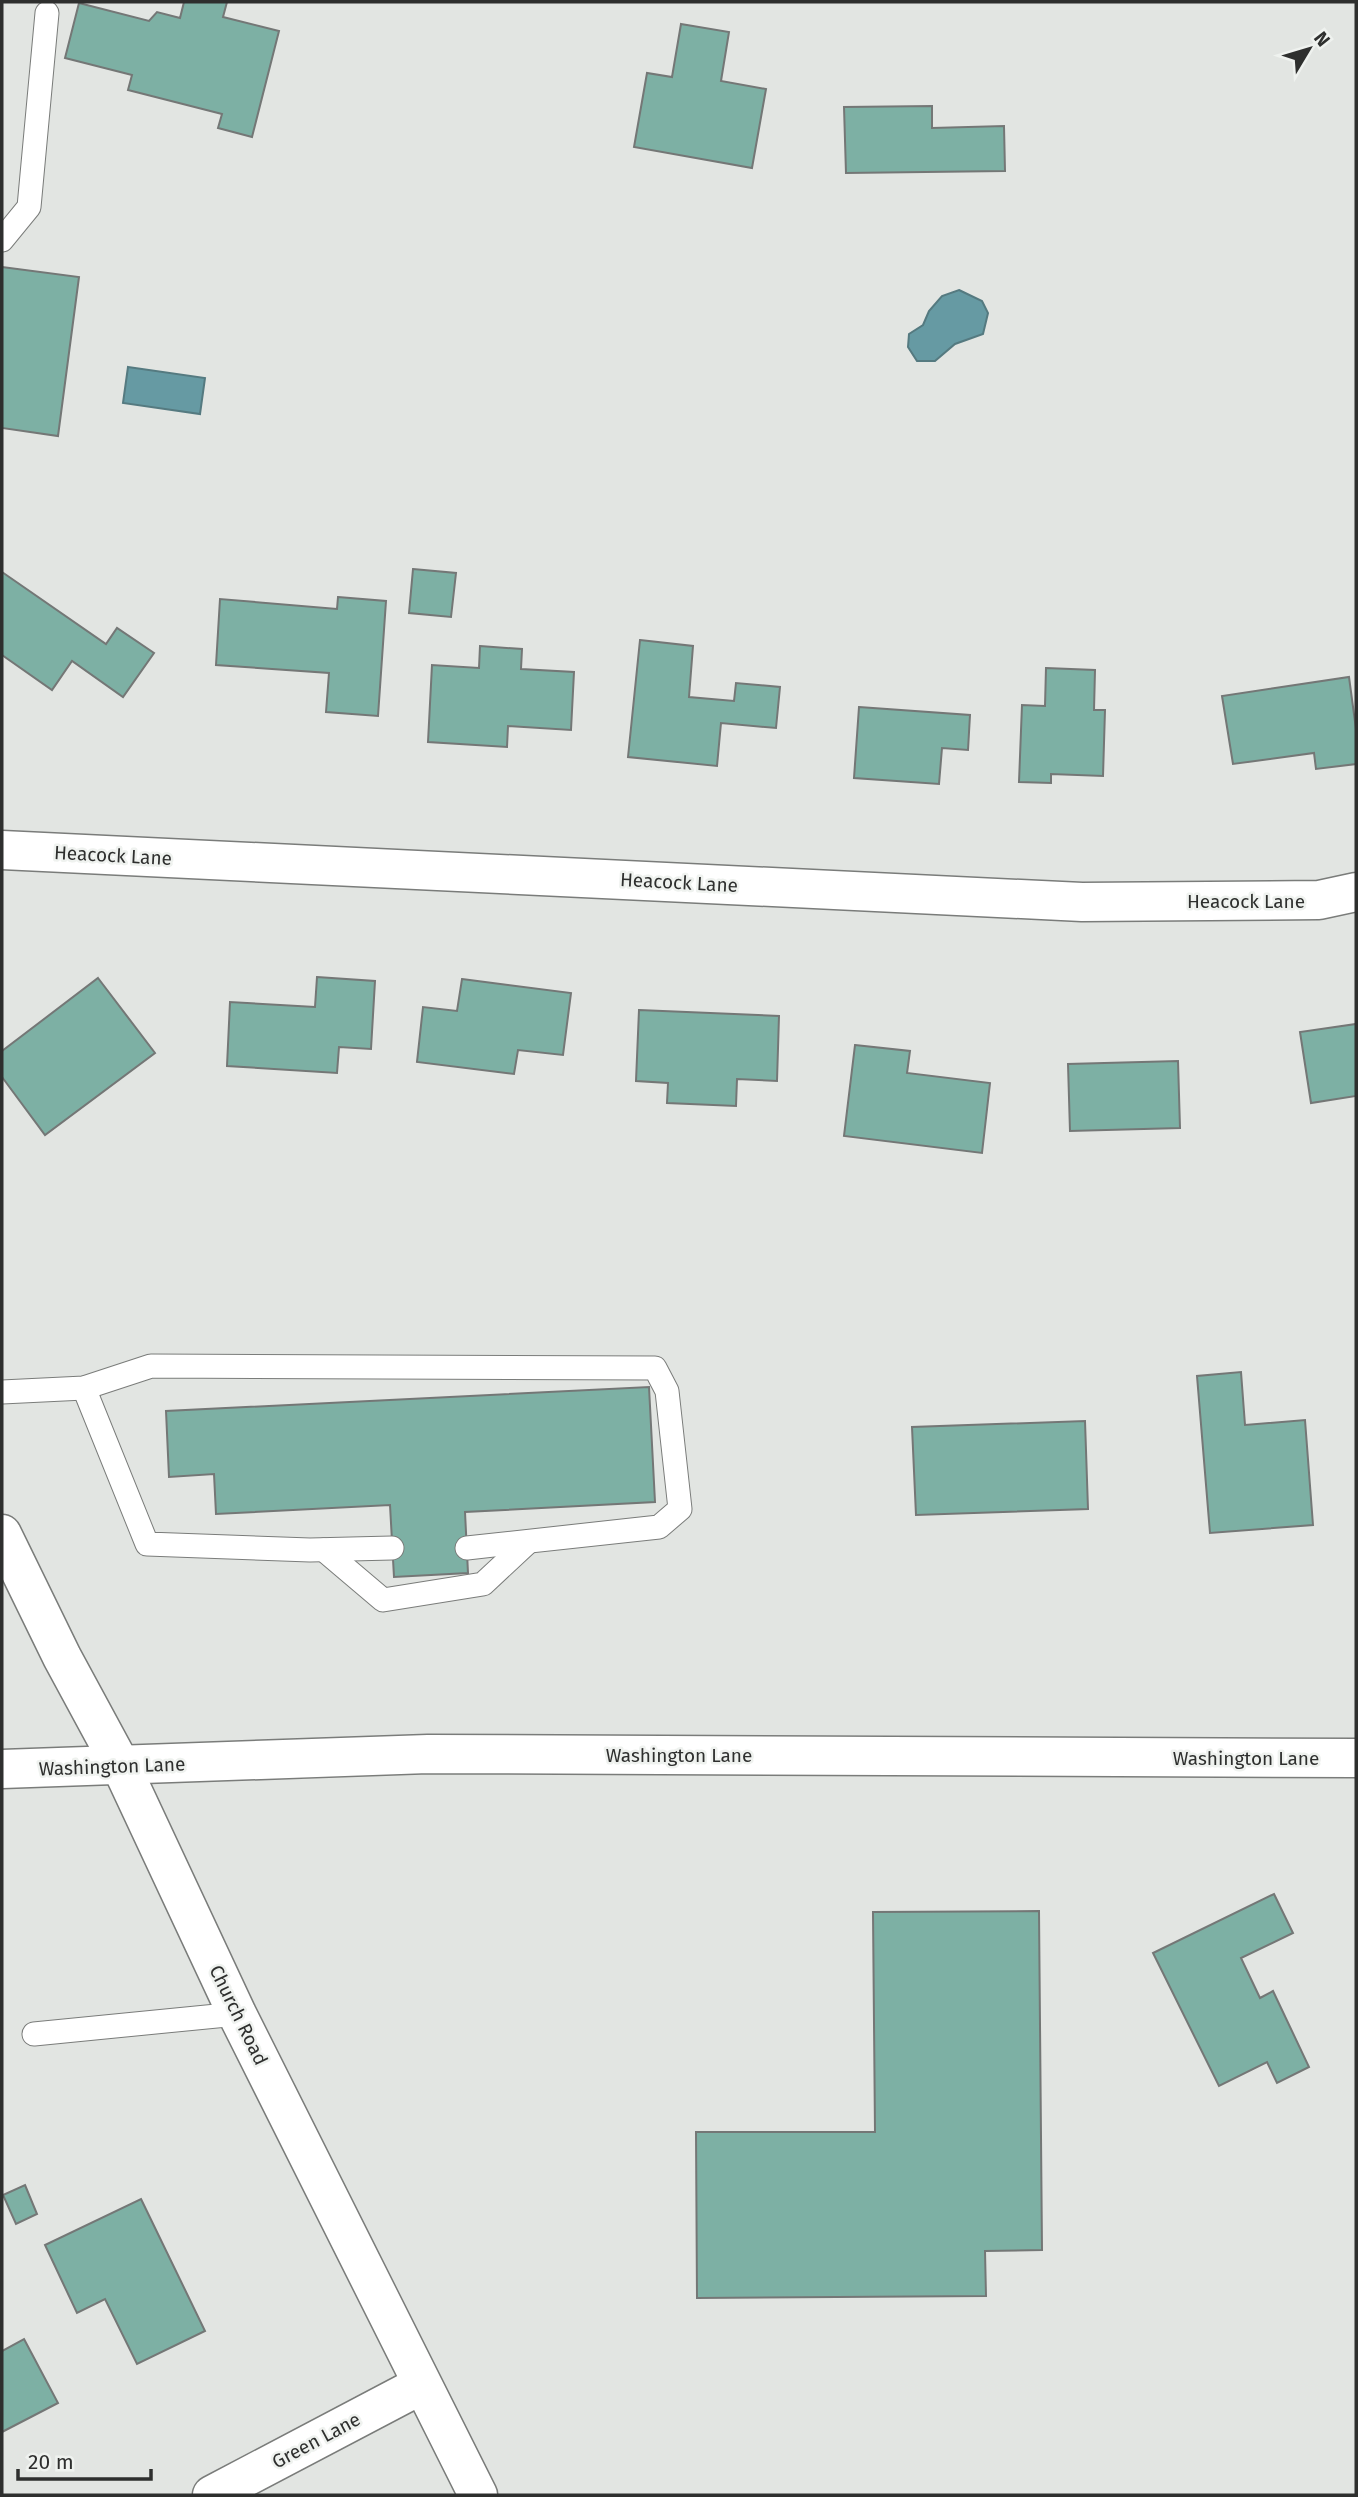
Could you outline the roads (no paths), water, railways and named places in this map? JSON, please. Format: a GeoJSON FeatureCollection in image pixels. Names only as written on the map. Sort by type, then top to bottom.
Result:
{"type":"FeatureCollection","features":[{"type":"Feature","properties":{"kind":"main road","name":"Heacock Lane"},"geometry":{"type":"LineString","coordinates":[[2,850],[1082,902],[1319,900],[1356,892]]}},
{"type":"Feature","properties":{"kind":"main road","name":"Church Road"},"geometry":{"type":"LineString","coordinates":[[2,1534],[62,1657],[121,1766],[237,2014],[478,2495]]}},
{"type":"Feature","properties":{"kind":"main road","name":"Washington Lane"},"geometry":{"type":"LineString","coordinates":[[2,1769],[440,1754],[1356,1758]]}},
{"type":"Feature","properties":{"kind":"main road","name":"Green Lane"},"geometry":{"type":"LineString","coordinates":[[212,2495],[421,2385]]}},
{"type":"Feature","properties":{"kind":"lane"},"geometry":{"type":"LineString","coordinates":[[2,240],[29,207],[47,13]]}},
{"type":"Feature","properties":{"kind":"lane"},"geometry":{"type":"LineString","coordinates":[[2,1392],[84,1388],[151,1366],[655,1368],[667,1391],[680,1509],[659,1527],[467,1548]]}},
{"type":"Feature","properties":{"kind":"lane"},"geometry":{"type":"LineString","coordinates":[[84,1388],[147,1544],[324,1550],[392,1548]]}},
{"type":"Feature","properties":{"kind":"lane"},"geometry":{"type":"LineString","coordinates":[[324,1550],[383,1600],[483,1584],[528,1542]]}},
{"type":"Feature","properties":{"kind":"lane"},"geometry":{"type":"LineString","coordinates":[[34,2034],[237,2014]]}},
{"type":"Feature","properties":{"kind":"water"},"geometry":{"type":"Polygon","coordinates":[[[959,290],[982,301],[988,313],[983,334],[955,344],[935,361],[917,361],[908,347],[909,334],[923,325],[929,311],[942,296],[959,290]]]}},
{"type":"Feature","properties":{"kind":"water"},"geometry":{"type":"Polygon","coordinates":[[[128,367],[205,378],[200,414],[123,403],[128,367]]]}}]}
